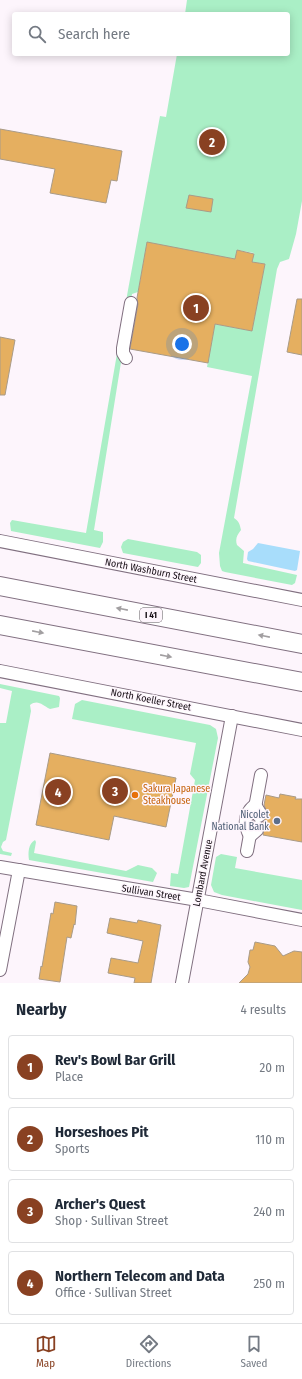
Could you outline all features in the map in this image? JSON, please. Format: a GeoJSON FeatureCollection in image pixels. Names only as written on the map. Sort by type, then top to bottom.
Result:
{"type":"FeatureCollection","features":[{"type":"Feature","properties":{"kind":"highway","name":"I 41"},"geometry":{"type":"LineString","coordinates":[[0,586],[302,644]]}},
{"type":"Feature","properties":{"kind":"highway"},"geometry":{"type":"LineString","coordinates":[[0,625],[302,682]]}},
{"type":"Feature","properties":{"kind":"street"},"geometry":{"type":"LineString","coordinates":[[126,358],[123,353],[123,348],[131,303]]}},
{"type":"Feature","properties":{"kind":"street","name":"North Washburn Street"},"geometry":{"type":"LineString","coordinates":[[0,541],[302,600]]}},
{"type":"Feature","properties":{"kind":"street","name":"North Koeller Street"},"geometry":{"type":"LineString","coordinates":[[0,670],[302,730]]}},
{"type":"Feature","properties":{"kind":"street","name":"Lombard Avenue"},"geometry":{"type":"LineString","coordinates":[[182,983],[232,716]]}},
{"type":"Feature","properties":{"kind":"street"},"geometry":{"type":"LineString","coordinates":[[247,851],[255,821],[261,775]]}},
{"type":"Feature","properties":{"kind":"street","name":"Sullivan Street"},"geometry":{"type":"LineString","coordinates":[[0,867],[198,900],[302,920]]}},
{"type":"Feature","properties":{"kind":"street"},"geometry":{"type":"LineString","coordinates":[[0,970],[19,870]]}},
{"type":"Feature","properties":{"kind":"green space"},"geometry":{"type":"Polygon","coordinates":[[[187,0],[302,0],[302,201],[296,234],[289,259],[280,262],[277,269],[234,518],[239,523],[241,530],[237,535],[236,541],[237,545],[244,551],[243,563],[297,575],[295,583],[292,585],[225,572],[222,571],[220,566],[219,553],[252,376],[207,367],[215,324],[252,331],[265,264],[252,262],[254,253],[237,250],[235,259],[147,243],[138,292],[132,294],[94,530],[103,532],[103,542],[100,548],[11,531],[10,523],[12,520],[86,533],[160,116],[166,117],[177,56],[290,56],[290,12],[185,12],[187,0]]]}},
{"type":"Feature","properties":{"kind":"green space"},"geometry":{"type":"Polygon","coordinates":[[[128,539],[197,552],[201,555],[201,563],[198,567],[123,553],[121,547],[123,542],[128,539]]]}},
{"type":"Feature","properties":{"kind":"green space"},"geometry":{"type":"Polygon","coordinates":[[[0,684],[59,696],[60,698],[59,707],[50,709],[38,703],[33,703],[30,705],[31,711],[6,840],[3,842],[1,847],[3,851],[12,853],[11,856],[0,854],[0,723],[6,723],[12,691],[0,688],[0,684]]]}},
{"type":"Feature","properties":{"kind":"green space"},"geometry":{"type":"Polygon","coordinates":[[[82,700],[210,725],[216,729],[218,738],[189,887],[184,888],[170,886],[171,873],[178,874],[195,780],[190,774],[196,743],[72,719],[75,704],[82,700]]]}},
{"type":"Feature","properties":{"kind":"green space"},"geometry":{"type":"Polygon","coordinates":[[[35,840],[34,853],[126,871],[138,865],[152,868],[157,873],[153,882],[29,860],[30,846],[35,840]]]}},
{"type":"Feature","properties":{"kind":"green space"},"geometry":{"type":"Polygon","coordinates":[[[221,854],[237,857],[235,868],[302,880],[302,910],[222,895],[214,892],[211,885],[216,857],[221,854]]]}},
{"type":"Feature","properties":{"kind":"water"},"geometry":{"type":"Polygon","coordinates":[[[258,543],[300,551],[297,570],[295,571],[248,561],[248,552],[258,543]]]}},
{"type":"Feature","properties":{"kind":"building"},"geometry":{"type":"Polygon","coordinates":[[[0,129],[122,151],[117,181],[111,180],[106,203],[50,193],[55,169],[0,159],[0,129]]]}},
{"type":"Feature","properties":{"kind":"building"},"geometry":{"type":"Polygon","coordinates":[[[189,195],[213,199],[211,212],[186,208],[189,195]]]}},
{"type":"Feature","properties":{"kind":"building"},"geometry":{"type":"Polygon","coordinates":[[[147,242],[235,259],[237,250],[254,254],[252,262],[265,264],[252,331],[215,324],[208,363],[130,349],[147,242]]]}},
{"type":"Feature","properties":{"kind":"building"},"geometry":{"type":"Polygon","coordinates":[[[297,299],[302,299],[302,355],[287,352],[297,299]]]}},
{"type":"Feature","properties":{"kind":"building"},"geometry":{"type":"Polygon","coordinates":[[[0,337],[15,340],[5,395],[0,395],[0,337]]]}},
{"type":"Feature","properties":{"kind":"building"},"geometry":{"type":"Polygon","coordinates":[[[50,753],[176,778],[166,827],[114,816],[109,840],[36,825],[50,753]]]}},
{"type":"Feature","properties":{"kind":"building","name":"Nicolet National Bank"},"geometry":{"type":"Polygon","coordinates":[[[280,794],[296,797],[295,799],[302,799],[302,842],[263,835],[263,822],[266,818],[267,812],[264,805],[266,795],[279,798],[280,794]]]}},
{"type":"Feature","properties":{"kind":"building"},"geometry":{"type":"Polygon","coordinates":[[[55,902],[77,906],[75,925],[74,924],[71,938],[67,937],[60,982],[39,979],[51,913],[53,914],[55,902]]]}},
{"type":"Feature","properties":{"kind":"building"},"geometry":{"type":"Polygon","coordinates":[[[110,918],[137,923],[138,920],[161,925],[151,983],[134,983],[135,978],[108,973],[111,958],[138,963],[143,941],[107,933],[110,918]]]}},
{"type":"Feature","properties":{"kind":"building"},"geometry":{"type":"Polygon","coordinates":[[[255,942],[275,946],[283,956],[294,951],[302,952],[302,983],[239,983],[248,974],[250,967],[248,962],[250,950],[253,950],[255,942]]]}},
{"type":"Feature","properties":{"kind":"tunnel"},"geometry":{"type":"LineString","coordinates":[[252,826],[254,815]]}},
{"type":"Feature","properties":{"kind":"place","name":"Horseshoes Pit"},"geometry":{"type":"Point","coordinates":[212,142]}},
{"type":"Feature","properties":{"kind":"place","name":"Rev's Bowl Bar Grill"},"geometry":{"type":"Point","coordinates":[196,308]}},
{"type":"Feature","properties":{"kind":"place","name":"Archer's Quest"},"geometry":{"type":"Point","coordinates":[115,791]}},
{"type":"Feature","properties":{"kind":"place","name":"Northern Telecom and Data"},"geometry":{"type":"Point","coordinates":[58,792]}},
{"type":"Feature","properties":{"kind":"place","name":"Sakura Japanese Steakhouse"},"geometry":{"type":"Point","coordinates":[135,795]}},
{"type":"Feature","properties":{"kind":"place","name":"Nicolet National Bank"},"geometry":{"type":"Point","coordinates":[277,821]}}]}
